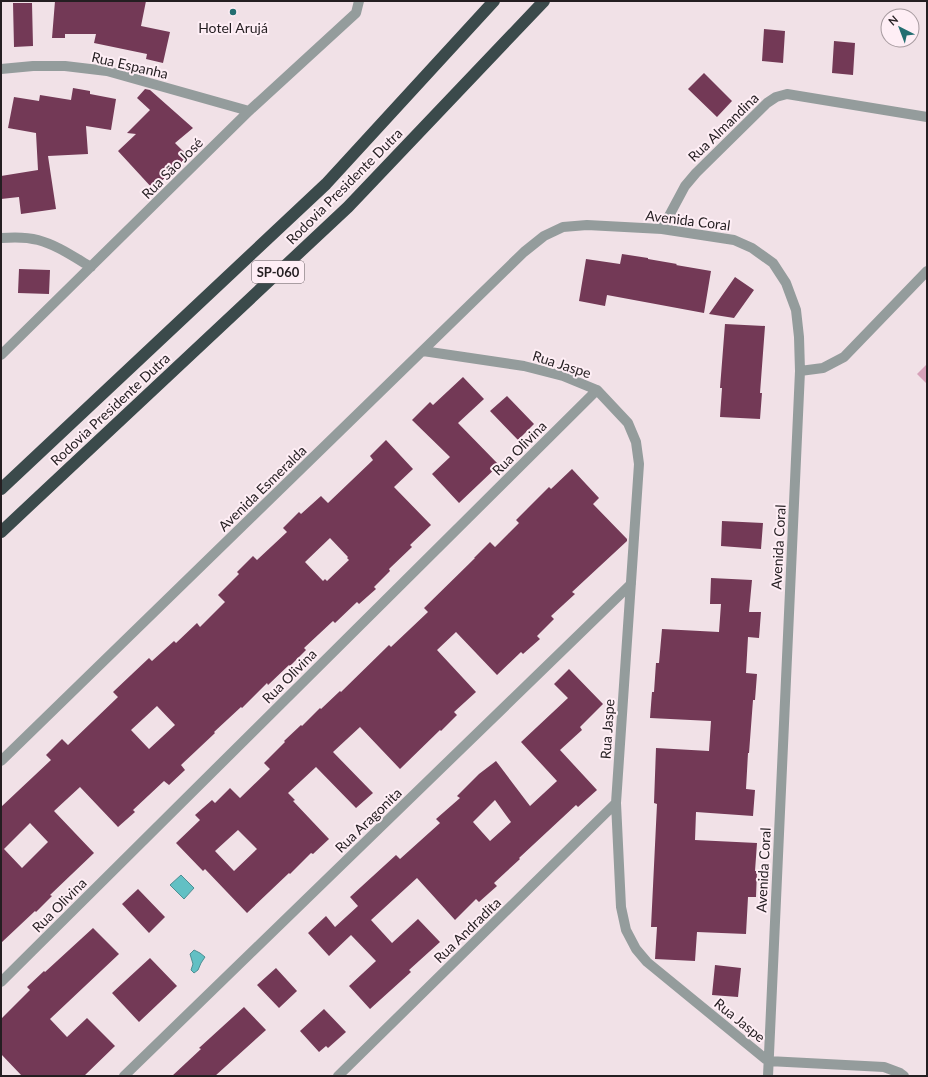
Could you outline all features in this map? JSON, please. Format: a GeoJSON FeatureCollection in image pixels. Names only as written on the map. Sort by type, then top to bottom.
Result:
{"type":"FeatureCollection","features":[{"type":"Feature","properties":{"kind":"highway","name":"Rodovia Presidente Dutra"},"geometry":{"type":"LineString","coordinates":[[1,489],[326,184],[494,1]]}},
{"type":"Feature","properties":{"kind":"highway","name":"Rodovia Presidente Dutra"},"geometry":{"type":"LineString","coordinates":[[1,532],[348,206],[544,1]]}},
{"type":"Feature","properties":{"kind":"street","name":"Rua São José"},"geometry":{"type":"LineString","coordinates":[[1,355],[249,111],[356,13],[359,1]]}},
{"type":"Feature","properties":{"kind":"street","name":"Rua Espanha"},"geometry":{"type":"LineString","coordinates":[[1,69],[33,66],[65,66],[107,71],[249,111]]}},
{"type":"Feature","properties":{"kind":"street","name":"Rua Almandina"},"geometry":{"type":"LineString","coordinates":[[662,229],[685,186],[696,173],[767,103],[776,97],[787,94],[927,117]]}},
{"type":"Feature","properties":{"kind":"street","name":"Avenida Coral"},"geometry":{"type":"LineString","coordinates":[[544,236],[563,227],[587,225],[662,229],[734,240],[752,248],[772,263],[786,282],[796,310],[799,337],[800,371],[768,1076]]}},
{"type":"Feature","properties":{"kind":"street","name":"Avenida Esmeralda"},"geometry":{"type":"LineString","coordinates":[[1,761],[524,252],[544,236]]}},
{"type":"Feature","properties":{"kind":"street"},"geometry":{"type":"LineString","coordinates":[[1,238],[14,237],[38,240],[56,247],[90,267]]}},
{"type":"Feature","properties":{"kind":"street"},"geometry":{"type":"LineString","coordinates":[[800,371],[823,368],[844,357],[927,271]]}},
{"type":"Feature","properties":{"kind":"street","name":"Rua Jaspe"},"geometry":{"type":"LineString","coordinates":[[423,351],[524,366],[563,376],[597,390],[628,423],[636,442],[639,464],[616,803],[621,908],[626,930],[636,949],[647,962],[768,1061],[884,1067],[904,1076]]}},
{"type":"Feature","properties":{"kind":"street","name":"Rua Olivina"},"geometry":{"type":"LineString","coordinates":[[1,982],[597,390]]}},
{"type":"Feature","properties":{"kind":"street","name":"Rua Aragonita"},"geometry":{"type":"LineString","coordinates":[[124,1076],[631,584]]}},
{"type":"Feature","properties":{"kind":"street","name":"Rua Andradita"},"geometry":{"type":"LineString","coordinates":[[338,1076],[616,803]]}},
{"type":"Feature","properties":{"kind":"shaded area"},"geometry":{"type":"Polygon","coordinates":[[[927,364],[927,384],[917,374],[927,364]]]}},
{"type":"Feature","properties":{"kind":"water"},"geometry":{"type":"Polygon","coordinates":[[[181,875],[194,888],[184,899],[170,885],[181,875]]]}},
{"type":"Feature","properties":{"kind":"water"},"geometry":{"type":"Polygon","coordinates":[[[194,950],[205,957],[198,970],[194,973],[191,970],[193,964],[190,954],[194,950]]]}},
{"type":"Feature","properties":{"kind":"building"},"geometry":{"type":"Polygon","coordinates":[[[55,1],[146,1],[141,26],[170,32],[163,63],[146,59],[147,54],[94,43],[96,34],[65,34],[65,38],[52,38],[55,1]]]}},
{"type":"Feature","properties":{"kind":"building"},"geometry":{"type":"Polygon","coordinates":[[[13,3],[32,3],[33,46],[14,47],[13,3]]]}},
{"type":"Feature","properties":{"kind":"building"},"geometry":{"type":"Polygon","coordinates":[[[764,29],[785,31],[783,63],[762,61],[764,29]]]}},
{"type":"Feature","properties":{"kind":"building"},"geometry":{"type":"Polygon","coordinates":[[[834,41],[855,43],[853,75],[832,73],[834,41]]]}},
{"type":"Feature","properties":{"kind":"building"},"geometry":{"type":"Polygon","coordinates":[[[704,73],[732,101],[717,117],[688,89],[704,73]]]}},
{"type":"Feature","properties":{"kind":"building"},"geometry":{"type":"Polygon","coordinates":[[[73,88],[90,91],[90,94],[116,99],[111,130],[86,126],[88,154],[48,156],[56,209],[21,214],[19,197],[1,199],[1,176],[38,170],[36,133],[8,128],[14,97],[39,101],[40,95],[71,100],[73,88]]]}},
{"type":"Feature","properties":{"kind":"building"},"geometry":{"type":"Polygon","coordinates":[[[145,89],[150,90],[193,128],[175,143],[188,156],[153,189],[118,151],[136,134],[127,133],[150,110],[137,98],[145,89]]]}},
{"type":"Feature","properties":{"kind":"building"},"geometry":{"type":"Polygon","coordinates":[[[622,254],[711,271],[704,313],[607,295],[605,306],[579,301],[586,259],[620,264],[622,254]]]}},
{"type":"Feature","properties":{"kind":"building"},"geometry":{"type":"Polygon","coordinates":[[[19,269],[50,270],[49,294],[18,293],[19,269]]]}},
{"type":"Feature","properties":{"kind":"building"},"geometry":{"type":"Polygon","coordinates":[[[735,277],[754,290],[734,318],[709,314],[735,277]]]}},
{"type":"Feature","properties":{"kind":"building"},"geometry":{"type":"Polygon","coordinates":[[[725,324],[765,326],[760,393],[762,393],[760,419],[720,417],[722,388],[720,388],[725,324]]]}},
{"type":"Feature","properties":{"kind":"building"},"geometry":{"type":"Polygon","coordinates":[[[463,377],[484,399],[458,423],[499,465],[459,503],[432,474],[450,457],[412,420],[430,402],[433,405],[463,377]]]}},
{"type":"Feature","properties":{"kind":"building"},"geometry":{"type":"Polygon","coordinates":[[[507,396],[534,424],[518,440],[490,411],[507,396]]]}},
{"type":"Feature","properties":{"kind":"building"},"geometry":{"type":"Polygon","coordinates":[[[386,440],[413,469],[394,487],[431,525],[410,545],[412,547],[389,569],[390,571],[374,587],[376,589],[359,604],[357,602],[335,623],[333,621],[304,648],[306,650],[290,666],[289,665],[268,685],[267,683],[181,765],[185,770],[169,785],[164,781],[133,810],[135,812],[118,827],[80,787],[54,811],[94,853],[50,895],[52,896],[36,912],[35,911],[1,943],[1,807],[51,760],[46,755],[62,739],[68,745],[118,697],[113,692],[149,658],[152,661],[174,641],[176,643],[197,623],[200,627],[225,602],[218,595],[239,574],[237,572],[253,556],[257,560],[287,532],[283,528],[299,512],[301,514],[321,496],[328,503],[373,460],[370,456],[386,440]],[[330,538],[305,562],[323,581],[325,579],[327,581],[349,560],[347,558],[348,557],[330,538]],[[157,706],[131,730],[149,749],[175,725],[157,706]],[[30,823],[4,849],[22,868],[48,842],[30,823]]]}},
{"type":"Feature","properties":{"kind":"building"},"geometry":{"type":"Polygon","coordinates":[[[572,469],[599,498],[593,504],[627,539],[627,541],[572,592],[575,594],[551,616],[554,619],[537,636],[540,639],[523,654],[521,652],[497,675],[456,632],[437,650],[476,692],[454,712],[457,715],[400,769],[360,727],[333,752],[373,793],[356,808],[316,767],[288,793],[295,800],[293,801],[329,839],[313,854],[311,853],[247,913],[205,869],[203,871],[176,843],[200,820],[195,815],[212,800],[215,803],[230,788],[240,798],[270,769],[264,763],[285,742],[284,741],[320,708],[321,709],[340,691],[341,692],[389,645],[391,647],[428,612],[424,608],[490,542],[495,547],[519,523],[516,520],[549,487],[551,489],[572,469]],[[238,830],[215,851],[234,871],[257,849],[238,830]]]}},
{"type":"Feature","properties":{"kind":"building"},"geometry":{"type":"Polygon","coordinates":[[[722,521],[763,523],[761,549],[721,546],[722,521]]]}},
{"type":"Feature","properties":{"kind":"building"},"geometry":{"type":"Polygon","coordinates":[[[711,578],[752,580],[749,612],[761,612],[759,638],[748,637],[746,673],[757,674],[755,700],[753,700],[746,789],[755,790],[753,816],[696,812],[695,840],[757,843],[755,871],[757,871],[756,897],[748,897],[746,934],[697,932],[695,961],[655,959],[657,927],[651,927],[657,804],[654,803],[656,748],[709,751],[711,721],[650,718],[656,663],[659,663],[662,629],[719,632],[721,604],[710,604],[711,578]]]}},
{"type":"Feature","properties":{"kind":"building"},"geometry":{"type":"Polygon","coordinates":[[[569,669],[603,704],[580,727],[582,730],[560,750],[597,790],[578,807],[576,805],[519,858],[520,859],[494,883],[497,886],[479,902],[476,899],[455,920],[417,878],[371,920],[392,943],[418,919],[440,942],[409,970],[411,972],[370,1009],[349,986],[376,961],[351,935],[329,956],[308,933],[326,916],[335,927],[358,906],[350,897],[396,855],[400,859],[440,823],[436,819],[460,798],[457,796],[479,774],[496,761],[530,806],[557,781],[521,742],[568,698],[554,684],[569,669]],[[495,800],[473,822],[490,841],[511,822],[495,800]]]}},
{"type":"Feature","properties":{"kind":"building"},"geometry":{"type":"Polygon","coordinates":[[[138,889],[165,917],[149,933],[122,904],[138,889]]]}},
{"type":"Feature","properties":{"kind":"building"},"geometry":{"type":"Polygon","coordinates":[[[93,928],[119,954],[50,1019],[67,1037],[87,1018],[115,1046],[84,1076],[22,1076],[1,1054],[1,1019],[30,990],[27,987],[93,928]]]}},
{"type":"Feature","properties":{"kind":"building"},"geometry":{"type":"Polygon","coordinates":[[[150,958],[177,986],[139,1022],[112,993],[150,958]]]}},
{"type":"Feature","properties":{"kind":"building"},"geometry":{"type":"Polygon","coordinates":[[[715,965],[741,968],[738,997],[712,995],[715,965]]]}},
{"type":"Feature","properties":{"kind":"building"},"geometry":{"type":"Polygon","coordinates":[[[276,968],[297,991],[279,1008],[257,985],[276,968]]]}},
{"type":"Feature","properties":{"kind":"building"},"geometry":{"type":"Polygon","coordinates":[[[244,1007],[266,1030],[215,1076],[172,1076],[201,1049],[199,1048],[244,1007]]]}},
{"type":"Feature","properties":{"kind":"building"},"geometry":{"type":"Polygon","coordinates":[[[324,1009],[346,1032],[328,1048],[326,1046],[319,1052],[300,1031],[324,1009]]]}},
{"type":"Feature","properties":{"kind":"place","name":"Hotel Arujá"},"geometry":{"type":"Point","coordinates":[233,12]}}]}
